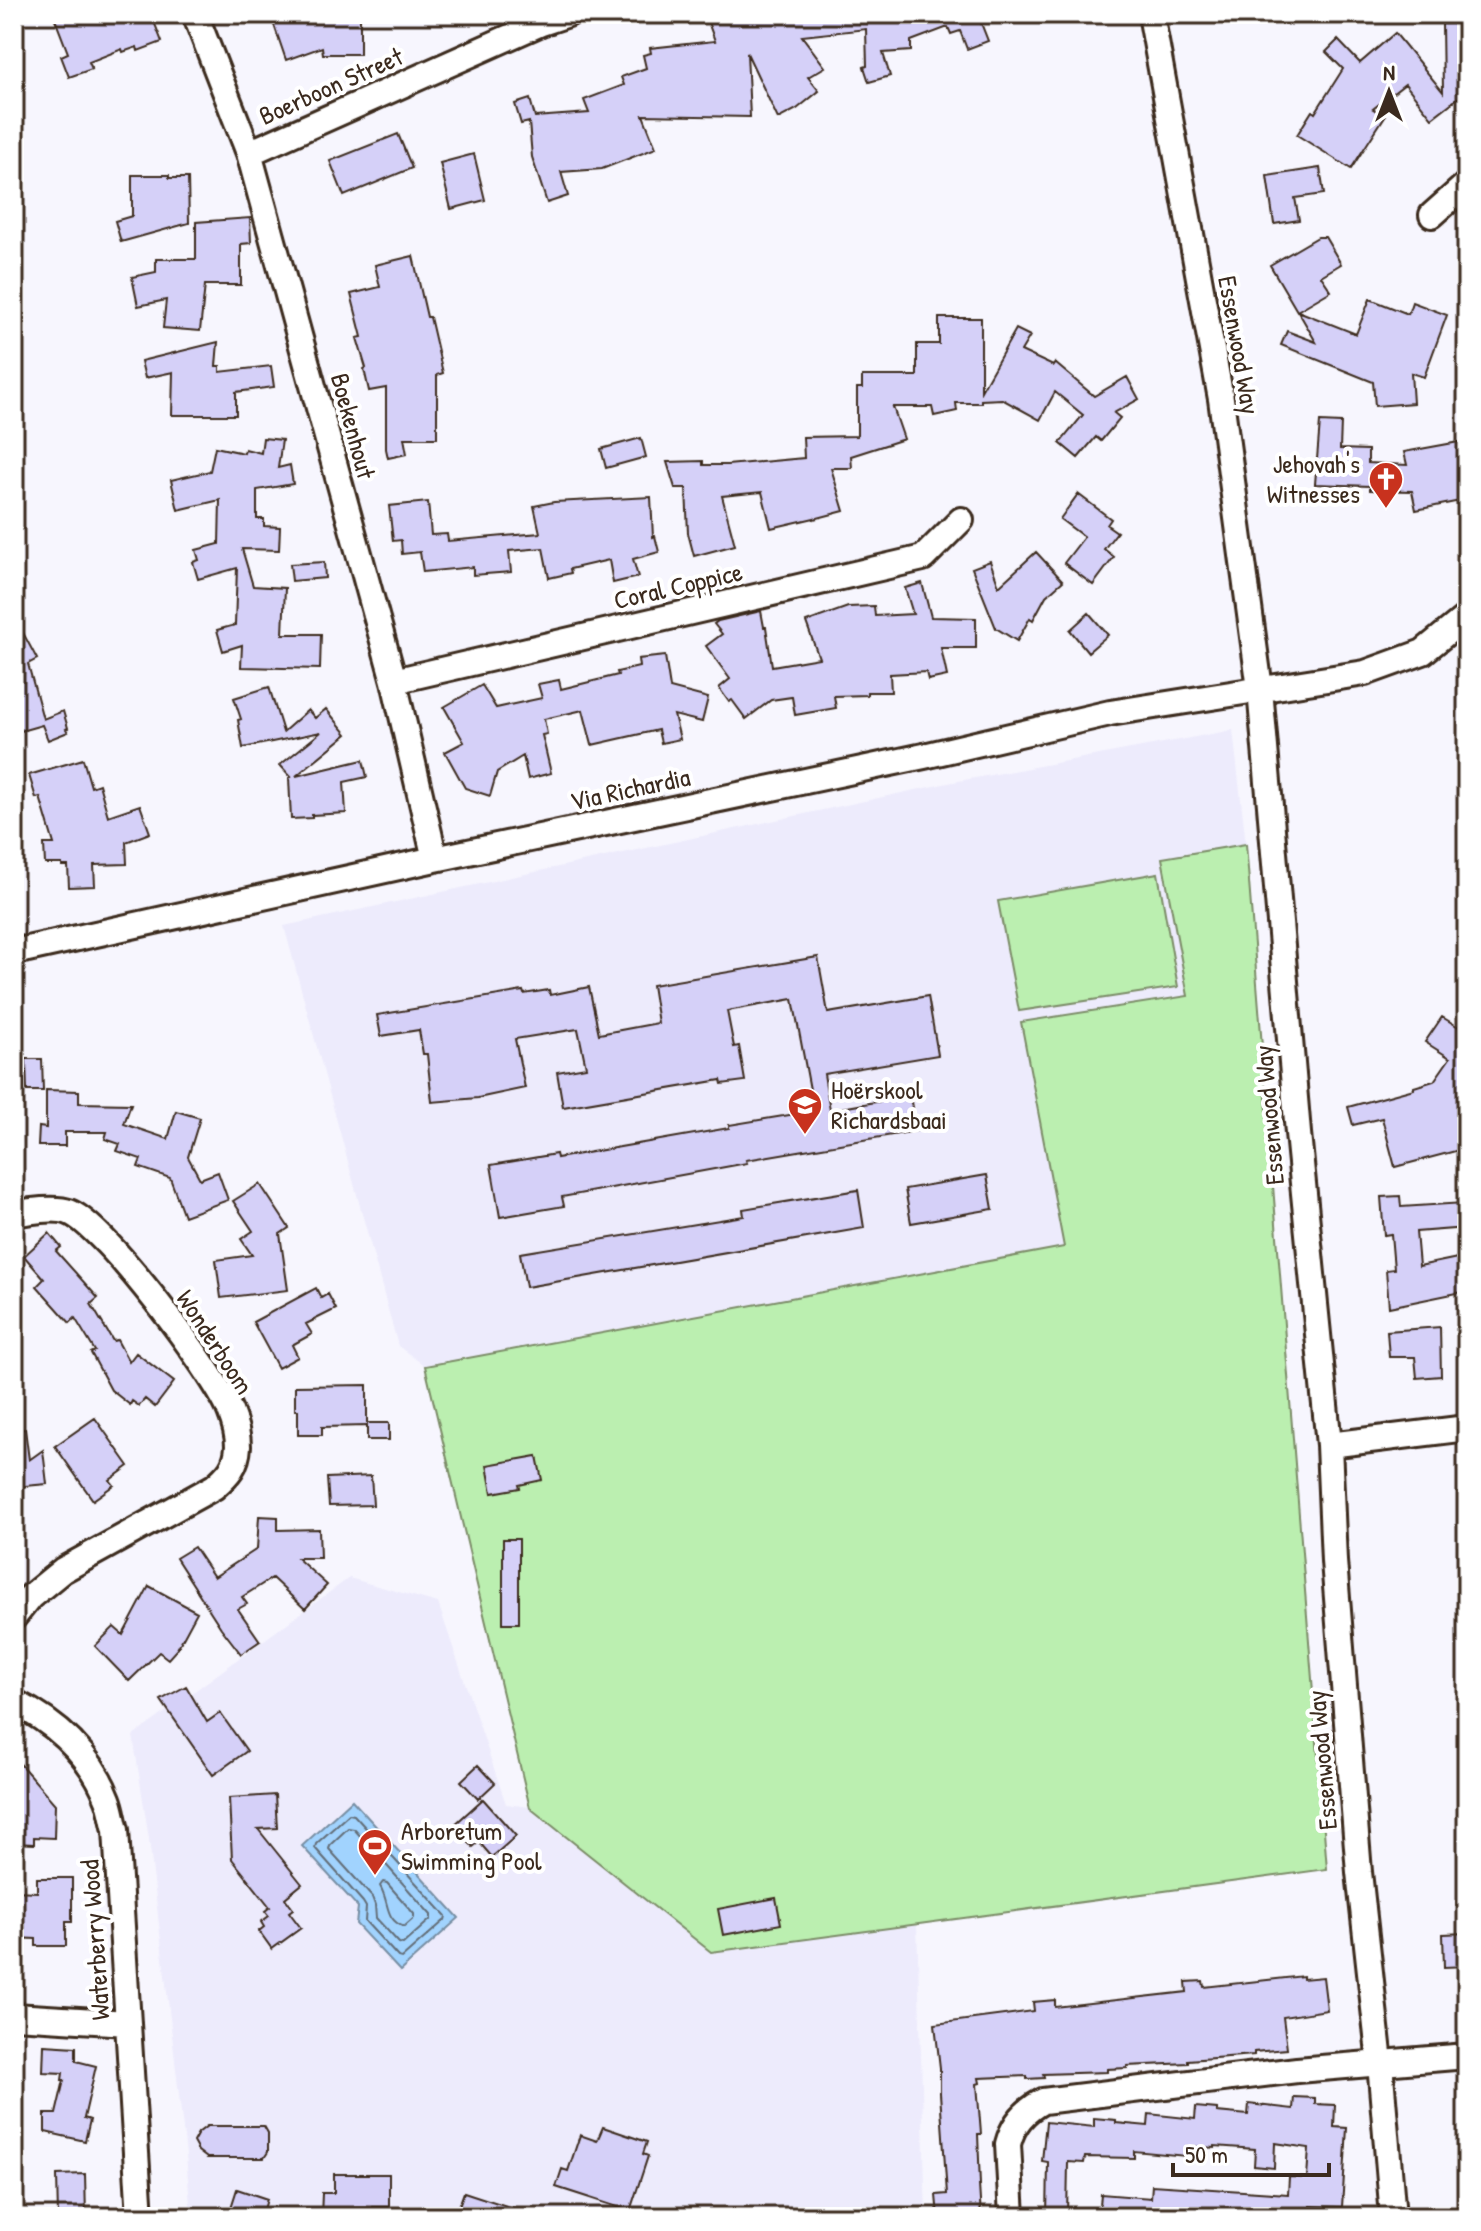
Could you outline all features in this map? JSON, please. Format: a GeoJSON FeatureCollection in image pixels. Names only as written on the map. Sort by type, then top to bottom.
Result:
{"type":"FeatureCollection","features":[{"type":"Feature","properties":{"kind":"street","name":"Boekenhout"},"geometry":{"type":"LineString","coordinates":[[195,14],[249,153],[394,681],[435,859]]}},
{"type":"Feature","properties":{"kind":"street","name":"Boerboon Street"},"geometry":{"type":"LineString","coordinates":[[249,153],[539,19],[568,14]]}},
{"type":"Feature","properties":{"kind":"street","name":"Essenwood Way"},"geometry":{"type":"LineString","coordinates":[[1151,14],[1221,399],[1260,689],[1298,1133],[1329,1445],[1334,1561],[1359,1872],[1393,2217]]}},
{"type":"Feature","properties":{"kind":"street"},"geometry":{"type":"LineString","coordinates":[[1432,215],[1467,184]]}},
{"type":"Feature","properties":{"kind":"street","name":"Coral Coppice"},"geometry":{"type":"LineString","coordinates":[[394,681],[923,558],[961,520]]}},
{"type":"Feature","properties":{"kind":"street","name":"Via Richardia"},"geometry":{"type":"LineString","coordinates":[[14,952],[1110,713],[1365,673],[1423,652],[1467,616]]}},
{"type":"Feature","properties":{"kind":"street","name":"Wonderboom"},"geometry":{"type":"LineString","coordinates":[[14,1214],[68,1211],[91,1228],[129,1269],[189,1345],[230,1411],[238,1444],[234,1467],[214,1487],[63,1570],[30,1597],[14,1617]]}},
{"type":"Feature","properties":{"kind":"street"},"geometry":{"type":"LineString","coordinates":[[1329,1445],[1467,1428]]}},
{"type":"Feature","properties":{"kind":"street","name":"Waterberry Wood"},"geometry":{"type":"LineString","coordinates":[[14,1702],[47,1721],[76,1746],[109,1799],[116,1830],[140,2217]]}},
{"type":"Feature","properties":{"kind":"street"},"geometry":{"type":"LineString","coordinates":[[14,2016],[128,2023]]}},
{"type":"Feature","properties":{"kind":"street"},"geometry":{"type":"LineString","coordinates":[[1012,2217],[1008,2144],[1011,2133],[1025,2112],[1043,2101],[1282,2071],[1467,2056]]}},
{"type":"Feature","properties":{"kind":"shaded area","name":"Hoërskool Richardsbaai"},"geometry":{"type":"Polygon","coordinates":[[[1233,730],[1246,844],[1327,1869],[917,1925],[926,2217],[191,2217],[149,1839],[133,1736],[349,1578],[438,1603],[506,1804],[530,1807],[425,1366],[398,1346],[284,926],[948,783],[1233,730]]]}},
{"type":"Feature","properties":{"kind":"green space","name":"Hoërskool Richardsbaai"},"geometry":{"type":"Polygon","coordinates":[[[1246,844],[1327,1869],[711,1952],[530,1808],[425,1366],[1064,1247],[1021,1022],[1188,996],[1162,858],[1246,844]]]}},
{"type":"Feature","properties":{"kind":"green space"},"geometry":{"type":"Polygon","coordinates":[[[1158,873],[1178,987],[1019,1011],[998,901],[1158,873]]]}},
{"type":"Feature","properties":{"kind":"water","name":"Arboretum Swimming Pool"},"geometry":{"type":"Polygon","coordinates":[[[352,1800],[459,1918],[400,1971],[356,1924],[358,1907],[302,1846],[352,1800]]]}},
{"type":"Feature","properties":{"kind":"building"},"geometry":{"type":"Polygon","coordinates":[[[67,14],[151,14],[162,42],[138,51],[137,47],[123,52],[122,49],[89,62],[92,69],[69,77],[61,56],[68,53],[55,19],[67,14]]]}},
{"type":"Feature","properties":{"kind":"building"},"geometry":{"type":"Polygon","coordinates":[[[705,14],[1001,16],[981,23],[988,41],[967,49],[960,31],[951,34],[948,27],[911,41],[911,51],[883,53],[890,76],[869,82],[864,67],[867,66],[866,29],[802,36],[825,67],[808,77],[819,91],[797,109],[778,119],[747,53],[750,117],[643,115],[656,148],[602,169],[561,172],[568,196],[547,203],[532,157],[529,122],[521,124],[515,104],[530,99],[535,117],[589,113],[584,100],[624,85],[621,77],[646,68],[643,55],[651,53],[650,48],[715,41],[705,14]]]}},
{"type":"Feature","properties":{"kind":"building"},"geometry":{"type":"Polygon","coordinates":[[[360,16],[360,54],[323,54],[322,47],[286,60],[273,22],[288,17],[360,16]]]}},
{"type":"Feature","properties":{"kind":"building"},"geometry":{"type":"Polygon","coordinates":[[[1467,23],[1467,91],[1432,118],[1405,84],[1373,109],[1385,116],[1351,169],[1297,135],[1343,69],[1326,52],[1338,40],[1360,63],[1395,33],[1443,92],[1442,24],[1467,23]]]}},
{"type":"Feature","properties":{"kind":"building"},"geometry":{"type":"Polygon","coordinates":[[[398,134],[412,168],[344,196],[330,161],[398,134]]]}},
{"type":"Feature","properties":{"kind":"building"},"geometry":{"type":"Polygon","coordinates":[[[474,154],[485,200],[451,209],[440,163],[474,154]]]}},
{"type":"Feature","properties":{"kind":"building"},"geometry":{"type":"Polygon","coordinates":[[[1320,168],[1324,194],[1295,198],[1299,220],[1274,224],[1267,176],[1320,168]]]}},
{"type":"Feature","properties":{"kind":"building"},"geometry":{"type":"Polygon","coordinates":[[[132,175],[188,178],[189,223],[121,242],[115,221],[132,216],[132,175]]]}},
{"type":"Feature","properties":{"kind":"building"},"geometry":{"type":"Polygon","coordinates":[[[250,218],[251,243],[241,244],[241,285],[205,285],[200,331],[163,328],[166,300],[138,306],[132,277],[156,272],[156,259],[196,259],[196,222],[250,218]]]}},
{"type":"Feature","properties":{"kind":"building"},"geometry":{"type":"Polygon","coordinates":[[[1318,237],[1325,237],[1341,264],[1321,276],[1331,291],[1297,311],[1270,265],[1318,237]]]}},
{"type":"Feature","properties":{"kind":"building"},"geometry":{"type":"Polygon","coordinates":[[[413,256],[443,373],[437,375],[437,438],[404,438],[407,454],[388,458],[386,388],[369,391],[357,338],[362,337],[351,294],[380,287],[375,265],[413,256]]]}},
{"type":"Feature","properties":{"kind":"building"},"geometry":{"type":"Polygon","coordinates":[[[1370,299],[1408,314],[1412,302],[1447,315],[1424,377],[1411,373],[1413,403],[1375,406],[1373,382],[1281,345],[1287,331],[1316,342],[1298,311],[1356,334],[1370,299]]]}},
{"type":"Feature","properties":{"kind":"building"},"geometry":{"type":"Polygon","coordinates":[[[939,318],[981,318],[981,391],[1016,329],[1030,336],[1021,351],[1053,366],[1055,363],[1094,396],[1127,377],[1139,399],[1114,413],[1120,418],[1101,441],[1096,437],[1078,458],[1060,443],[1083,415],[1055,392],[1040,420],[1002,399],[956,403],[957,411],[934,416],[932,407],[893,407],[904,439],[851,456],[852,468],[831,468],[844,511],[771,528],[762,492],[722,496],[735,545],[694,556],[688,533],[686,488],[675,488],[667,462],[703,461],[703,465],[727,465],[804,458],[803,437],[857,436],[857,388],[862,388],[862,376],[917,376],[917,344],[939,344],[939,318]]]}},
{"type":"Feature","properties":{"kind":"building"},"geometry":{"type":"Polygon","coordinates":[[[218,342],[216,366],[220,366],[220,372],[271,366],[274,387],[236,392],[236,415],[172,415],[173,372],[145,378],[141,361],[218,342]]]}},
{"type":"Feature","properties":{"kind":"building"},"geometry":{"type":"Polygon","coordinates":[[[1320,422],[1341,423],[1340,449],[1368,450],[1368,463],[1407,465],[1404,452],[1459,442],[1465,500],[1416,510],[1412,491],[1315,484],[1320,422]]]}},
{"type":"Feature","properties":{"kind":"building"},"geometry":{"type":"Polygon","coordinates":[[[263,438],[282,440],[278,468],[290,465],[293,484],[257,490],[257,519],[264,519],[264,526],[280,527],[279,550],[242,549],[253,586],[285,588],[283,634],[321,634],[320,669],[241,667],[242,645],[223,651],[217,630],[235,625],[237,568],[198,579],[193,562],[199,560],[196,550],[219,544],[220,500],[178,510],[171,480],[210,471],[215,447],[261,453],[263,438]]]}},
{"type":"Feature","properties":{"kind":"building"},"geometry":{"type":"Polygon","coordinates":[[[641,438],[646,457],[606,468],[601,449],[641,438]]]}},
{"type":"Feature","properties":{"kind":"building"},"geometry":{"type":"Polygon","coordinates":[[[1078,494],[1111,519],[1107,525],[1117,532],[1104,549],[1114,557],[1093,585],[1064,563],[1084,537],[1060,519],[1078,494]]]}},
{"type":"Feature","properties":{"kind":"building"},"geometry":{"type":"Polygon","coordinates":[[[651,497],[653,537],[659,552],[633,559],[638,577],[613,583],[609,560],[570,569],[571,573],[549,578],[543,548],[509,551],[511,572],[473,575],[473,567],[423,572],[420,552],[402,554],[401,540],[393,541],[389,506],[428,502],[431,535],[447,534],[448,541],[540,533],[534,506],[554,502],[651,497]]]}},
{"type":"Feature","properties":{"kind":"building"},"geometry":{"type":"Polygon","coordinates":[[[1036,552],[1063,581],[1046,596],[1017,641],[996,628],[972,568],[990,561],[999,586],[1036,552]]]}},
{"type":"Feature","properties":{"kind":"building"},"geometry":{"type":"Polygon","coordinates":[[[324,562],[325,578],[292,581],[290,564],[324,562]]]}},
{"type":"Feature","properties":{"kind":"building"},"geometry":{"type":"Polygon","coordinates":[[[922,583],[931,617],[976,618],[976,648],[941,648],[947,676],[928,680],[926,672],[890,674],[891,692],[834,696],[836,708],[795,715],[792,697],[771,700],[746,719],[719,688],[730,679],[706,646],[722,634],[714,624],[718,621],[761,611],[772,666],[819,658],[806,622],[848,607],[874,606],[875,616],[913,614],[905,588],[922,583]]]}},
{"type":"Feature","properties":{"kind":"building"},"geometry":{"type":"Polygon","coordinates":[[[1089,613],[1108,635],[1088,652],[1070,630],[1089,613]]]}},
{"type":"Feature","properties":{"kind":"building"},"geometry":{"type":"Polygon","coordinates":[[[14,616],[37,659],[28,664],[43,719],[63,711],[68,728],[68,732],[48,740],[42,725],[14,733],[14,616]]]}},
{"type":"Feature","properties":{"kind":"building"},"geometry":{"type":"Polygon","coordinates":[[[665,656],[670,688],[708,698],[702,722],[674,715],[680,739],[661,743],[658,730],[592,745],[583,710],[544,719],[547,734],[542,735],[551,773],[528,779],[523,756],[497,772],[490,796],[465,788],[445,752],[464,742],[444,707],[482,685],[496,708],[542,698],[538,684],[559,680],[561,689],[639,667],[638,659],[665,656]]]}},
{"type":"Feature","properties":{"kind":"building"},"geometry":{"type":"Polygon","coordinates":[[[269,687],[283,732],[308,710],[315,718],[326,709],[347,734],[296,776],[363,760],[367,777],[344,782],[346,813],[291,819],[291,777],[280,765],[321,732],[243,748],[238,720],[241,719],[234,698],[269,687]]]}},
{"type":"Feature","properties":{"kind":"building"},"geometry":{"type":"Polygon","coordinates":[[[83,759],[91,787],[99,784],[108,816],[140,805],[150,833],[126,842],[127,864],[94,865],[95,886],[69,887],[68,866],[45,864],[44,844],[54,844],[40,797],[36,798],[29,775],[83,759]]]}},
{"type":"Feature","properties":{"kind":"building"},"geometry":{"type":"Polygon","coordinates":[[[818,957],[828,1013],[928,996],[938,1055],[824,1074],[830,1110],[910,1096],[916,1131],[746,1160],[747,1163],[562,1197],[564,1206],[500,1217],[491,1165],[556,1154],[557,1158],[814,1111],[793,999],[727,1011],[734,1047],[739,1046],[745,1081],[722,1084],[721,1080],[563,1107],[557,1072],[586,1067],[578,1029],[515,1039],[525,1088],[478,1098],[432,1102],[427,1054],[423,1054],[419,1030],[381,1036],[377,1015],[523,991],[524,994],[549,990],[550,995],[589,987],[599,1034],[658,1023],[652,985],[818,957]]]}},
{"type":"Feature","properties":{"kind":"building"},"geometry":{"type":"Polygon","coordinates":[[[1442,1017],[1467,1032],[1467,1148],[1395,1167],[1382,1118],[1353,1125],[1348,1107],[1434,1081],[1450,1058],[1425,1042],[1442,1017]]]}},
{"type":"Feature","properties":{"kind":"building"},"geometry":{"type":"Polygon","coordinates":[[[26,1059],[42,1059],[43,1091],[27,1091],[26,1059]]]}},
{"type":"Feature","properties":{"kind":"building"},"geometry":{"type":"Polygon","coordinates":[[[46,1090],[79,1091],[79,1103],[131,1104],[124,1124],[168,1139],[176,1111],[200,1118],[188,1157],[200,1179],[218,1172],[228,1200],[184,1216],[170,1178],[138,1167],[141,1159],[117,1151],[120,1144],[105,1139],[107,1132],[65,1132],[65,1146],[38,1146],[39,1127],[46,1128],[46,1090]]]}},
{"type":"Feature","properties":{"kind":"building"},"geometry":{"type":"Polygon","coordinates":[[[987,1175],[993,1209],[911,1223],[905,1189],[987,1175]]]}},
{"type":"Feature","properties":{"kind":"building"},"geometry":{"type":"Polygon","coordinates":[[[260,1184],[289,1228],[280,1234],[288,1290],[221,1298],[216,1260],[252,1255],[241,1239],[253,1231],[233,1201],[260,1184]]]}},
{"type":"Feature","properties":{"kind":"building"},"geometry":{"type":"Polygon","coordinates":[[[858,1190],[864,1228],[526,1287],[520,1253],[744,1216],[743,1209],[858,1190]]]}},
{"type":"Feature","properties":{"kind":"building"},"geometry":{"type":"Polygon","coordinates":[[[1400,1196],[1401,1207],[1464,1203],[1466,1228],[1416,1232],[1419,1266],[1467,1256],[1467,1291],[1389,1307],[1386,1270],[1394,1269],[1391,1234],[1384,1235],[1381,1197],[1400,1196]]]}},
{"type":"Feature","properties":{"kind":"building"},"geometry":{"type":"Polygon","coordinates":[[[49,1233],[61,1247],[56,1251],[98,1298],[91,1304],[129,1362],[136,1353],[174,1382],[155,1407],[145,1399],[139,1406],[132,1401],[130,1405],[111,1390],[91,1353],[95,1351],[75,1318],[70,1323],[37,1286],[44,1279],[24,1256],[49,1233]]]}},
{"type":"Feature","properties":{"kind":"building"},"geometry":{"type":"Polygon","coordinates":[[[316,1288],[321,1298],[328,1294],[336,1309],[306,1324],[312,1334],[292,1345],[298,1357],[278,1368],[253,1322],[316,1288]]]}},
{"type":"Feature","properties":{"kind":"building"},"geometry":{"type":"Polygon","coordinates":[[[1440,1327],[1441,1376],[1417,1378],[1415,1357],[1389,1357],[1387,1331],[1440,1327]]]}},
{"type":"Feature","properties":{"kind":"building"},"geometry":{"type":"Polygon","coordinates":[[[367,1385],[367,1423],[389,1423],[389,1440],[367,1440],[367,1426],[322,1427],[322,1435],[298,1435],[295,1386],[367,1385]]]}},
{"type":"Feature","properties":{"kind":"building"},"geometry":{"type":"Polygon","coordinates":[[[95,1418],[129,1466],[110,1480],[114,1485],[93,1500],[55,1446],[95,1418]]]}},
{"type":"Feature","properties":{"kind":"building"},"geometry":{"type":"Polygon","coordinates":[[[25,1429],[29,1460],[43,1450],[47,1484],[14,1487],[14,1430],[25,1429]]]}},
{"type":"Feature","properties":{"kind":"building"},"geometry":{"type":"Polygon","coordinates":[[[537,1456],[542,1480],[492,1493],[487,1465],[537,1456]]]}},
{"type":"Feature","properties":{"kind":"building"},"geometry":{"type":"Polygon","coordinates":[[[371,1476],[373,1505],[329,1506],[327,1478],[371,1476]]]}},
{"type":"Feature","properties":{"kind":"building"},"geometry":{"type":"Polygon","coordinates":[[[259,1516],[278,1517],[278,1530],[319,1529],[320,1558],[297,1558],[327,1585],[305,1609],[272,1578],[242,1597],[247,1604],[238,1609],[260,1641],[241,1654],[176,1558],[194,1547],[214,1577],[257,1549],[259,1516]]]}},
{"type":"Feature","properties":{"kind":"building"},"geometry":{"type":"Polygon","coordinates":[[[503,1539],[519,1539],[519,1623],[503,1623],[503,1539]]]}},
{"type":"Feature","properties":{"kind":"building"},"geometry":{"type":"Polygon","coordinates":[[[149,1586],[197,1612],[177,1649],[168,1659],[159,1652],[129,1681],[95,1646],[114,1627],[123,1635],[149,1586]]]}},
{"type":"Feature","properties":{"kind":"building"},"geometry":{"type":"Polygon","coordinates":[[[186,1686],[207,1722],[220,1713],[247,1751],[213,1775],[161,1700],[186,1686]]]}},
{"type":"Feature","properties":{"kind":"building"},"geometry":{"type":"Polygon","coordinates":[[[14,1757],[55,1804],[54,1838],[34,1837],[34,1844],[14,1843],[14,1757]]]}},
{"type":"Feature","properties":{"kind":"building"},"geometry":{"type":"Polygon","coordinates":[[[478,1765],[495,1783],[478,1799],[461,1781],[478,1765]]]}},
{"type":"Feature","properties":{"kind":"building"},"geometry":{"type":"Polygon","coordinates":[[[275,1795],[277,1828],[258,1829],[302,1884],[285,1898],[293,1909],[289,1912],[301,1928],[272,1949],[259,1931],[264,1927],[261,1922],[269,1916],[265,1911],[270,1907],[232,1859],[229,1798],[275,1795]]]}},
{"type":"Feature","properties":{"kind":"building"},"geometry":{"type":"Polygon","coordinates":[[[483,1799],[516,1836],[492,1857],[479,1842],[473,1847],[453,1826],[483,1799]]]}},
{"type":"Feature","properties":{"kind":"building"},"geometry":{"type":"Polygon","coordinates":[[[37,1878],[72,1878],[72,1922],[66,1922],[66,1946],[36,1946],[36,1939],[14,1938],[14,1891],[37,1892],[37,1878]]]}},
{"type":"Feature","properties":{"kind":"building"},"geometry":{"type":"Polygon","coordinates":[[[776,1898],[781,1924],[723,1935],[718,1909],[776,1898]]]}},
{"type":"Feature","properties":{"kind":"building"},"geometry":{"type":"Polygon","coordinates":[[[1467,1933],[1467,1966],[1444,1967],[1443,1934],[1467,1933]]]}},
{"type":"Feature","properties":{"kind":"building"},"geometry":{"type":"Polygon","coordinates":[[[1303,1976],[1303,1979],[1323,1977],[1327,2010],[1283,2017],[1287,2049],[1188,2060],[1188,2063],[1127,2066],[1107,2069],[1107,2072],[1043,2074],[1044,2078],[979,2078],[981,2217],[938,2217],[936,2195],[947,2194],[935,2024],[1034,2011],[1033,2002],[1055,2000],[1055,2007],[1187,1992],[1186,1982],[1203,1981],[1204,1987],[1303,1976]]]}},
{"type":"Feature","properties":{"kind":"building"},"geometry":{"type":"Polygon","coordinates":[[[44,2045],[76,2047],[76,2061],[96,2066],[84,2118],[90,2120],[85,2141],[45,2132],[45,2114],[56,2114],[64,2080],[63,2073],[43,2072],[44,2045]]]}},
{"type":"Feature","properties":{"kind":"building"},"geometry":{"type":"Polygon","coordinates":[[[1294,2097],[1315,2098],[1315,2104],[1335,2105],[1334,2127],[1347,2128],[1342,2207],[1310,2206],[1310,2217],[1240,2212],[1240,2217],[1099,2217],[1101,2194],[1151,2198],[1152,2185],[1288,2194],[1289,2177],[1307,2178],[1309,2148],[1275,2143],[1274,2168],[1254,2166],[1255,2149],[1215,2146],[1187,2146],[1186,2156],[1134,2151],[1134,2158],[1085,2157],[1084,2163],[1068,2162],[1067,2217],[1047,2217],[1048,2162],[1042,2161],[1046,2122],[1094,2127],[1094,2118],[1148,2126],[1149,2114],[1195,2119],[1196,2107],[1248,2115],[1249,2104],[1293,2109],[1294,2097]]]}},
{"type":"Feature","properties":{"kind":"building"},"geometry":{"type":"Polygon","coordinates":[[[207,2126],[264,2126],[268,2133],[268,2152],[264,2158],[207,2158],[193,2142],[207,2126]]]}},
{"type":"Feature","properties":{"kind":"building"},"geometry":{"type":"Polygon","coordinates":[[[603,2127],[647,2142],[643,2154],[648,2156],[630,2211],[556,2187],[562,2169],[568,2171],[580,2135],[597,2141],[603,2127]]]}},
{"type":"Feature","properties":{"kind":"building"},"geometry":{"type":"Polygon","coordinates":[[[85,2174],[86,2217],[58,2217],[57,2175],[85,2174]]]}},
{"type":"Feature","properties":{"kind":"building"},"geometry":{"type":"Polygon","coordinates":[[[334,2174],[389,2174],[389,2207],[373,2207],[373,2217],[321,2217],[322,2193],[334,2193],[334,2174]]]}},
{"type":"Feature","properties":{"kind":"building"},"geometry":{"type":"Polygon","coordinates":[[[237,2189],[267,2199],[262,2217],[228,2217],[237,2189]]]}},
{"type":"Feature","properties":{"kind":"building"},"geometry":{"type":"Polygon","coordinates":[[[464,2192],[531,2214],[530,2217],[455,2217],[464,2192]]]}},
{"type":"Feature","properties":{"kind":"place","name":"Jehovah's Witnesses"},"geometry":{"type":"Point","coordinates":[1386,510]}},
{"type":"Feature","properties":{"kind":"place","name":"Hoërskool Richardsbaai"},"geometry":{"type":"Point","coordinates":[805,1136]}},
{"type":"Feature","properties":{"kind":"place","name":"Arboretum Swimming Pool"},"geometry":{"type":"Point","coordinates":[375,1877]}}]}
